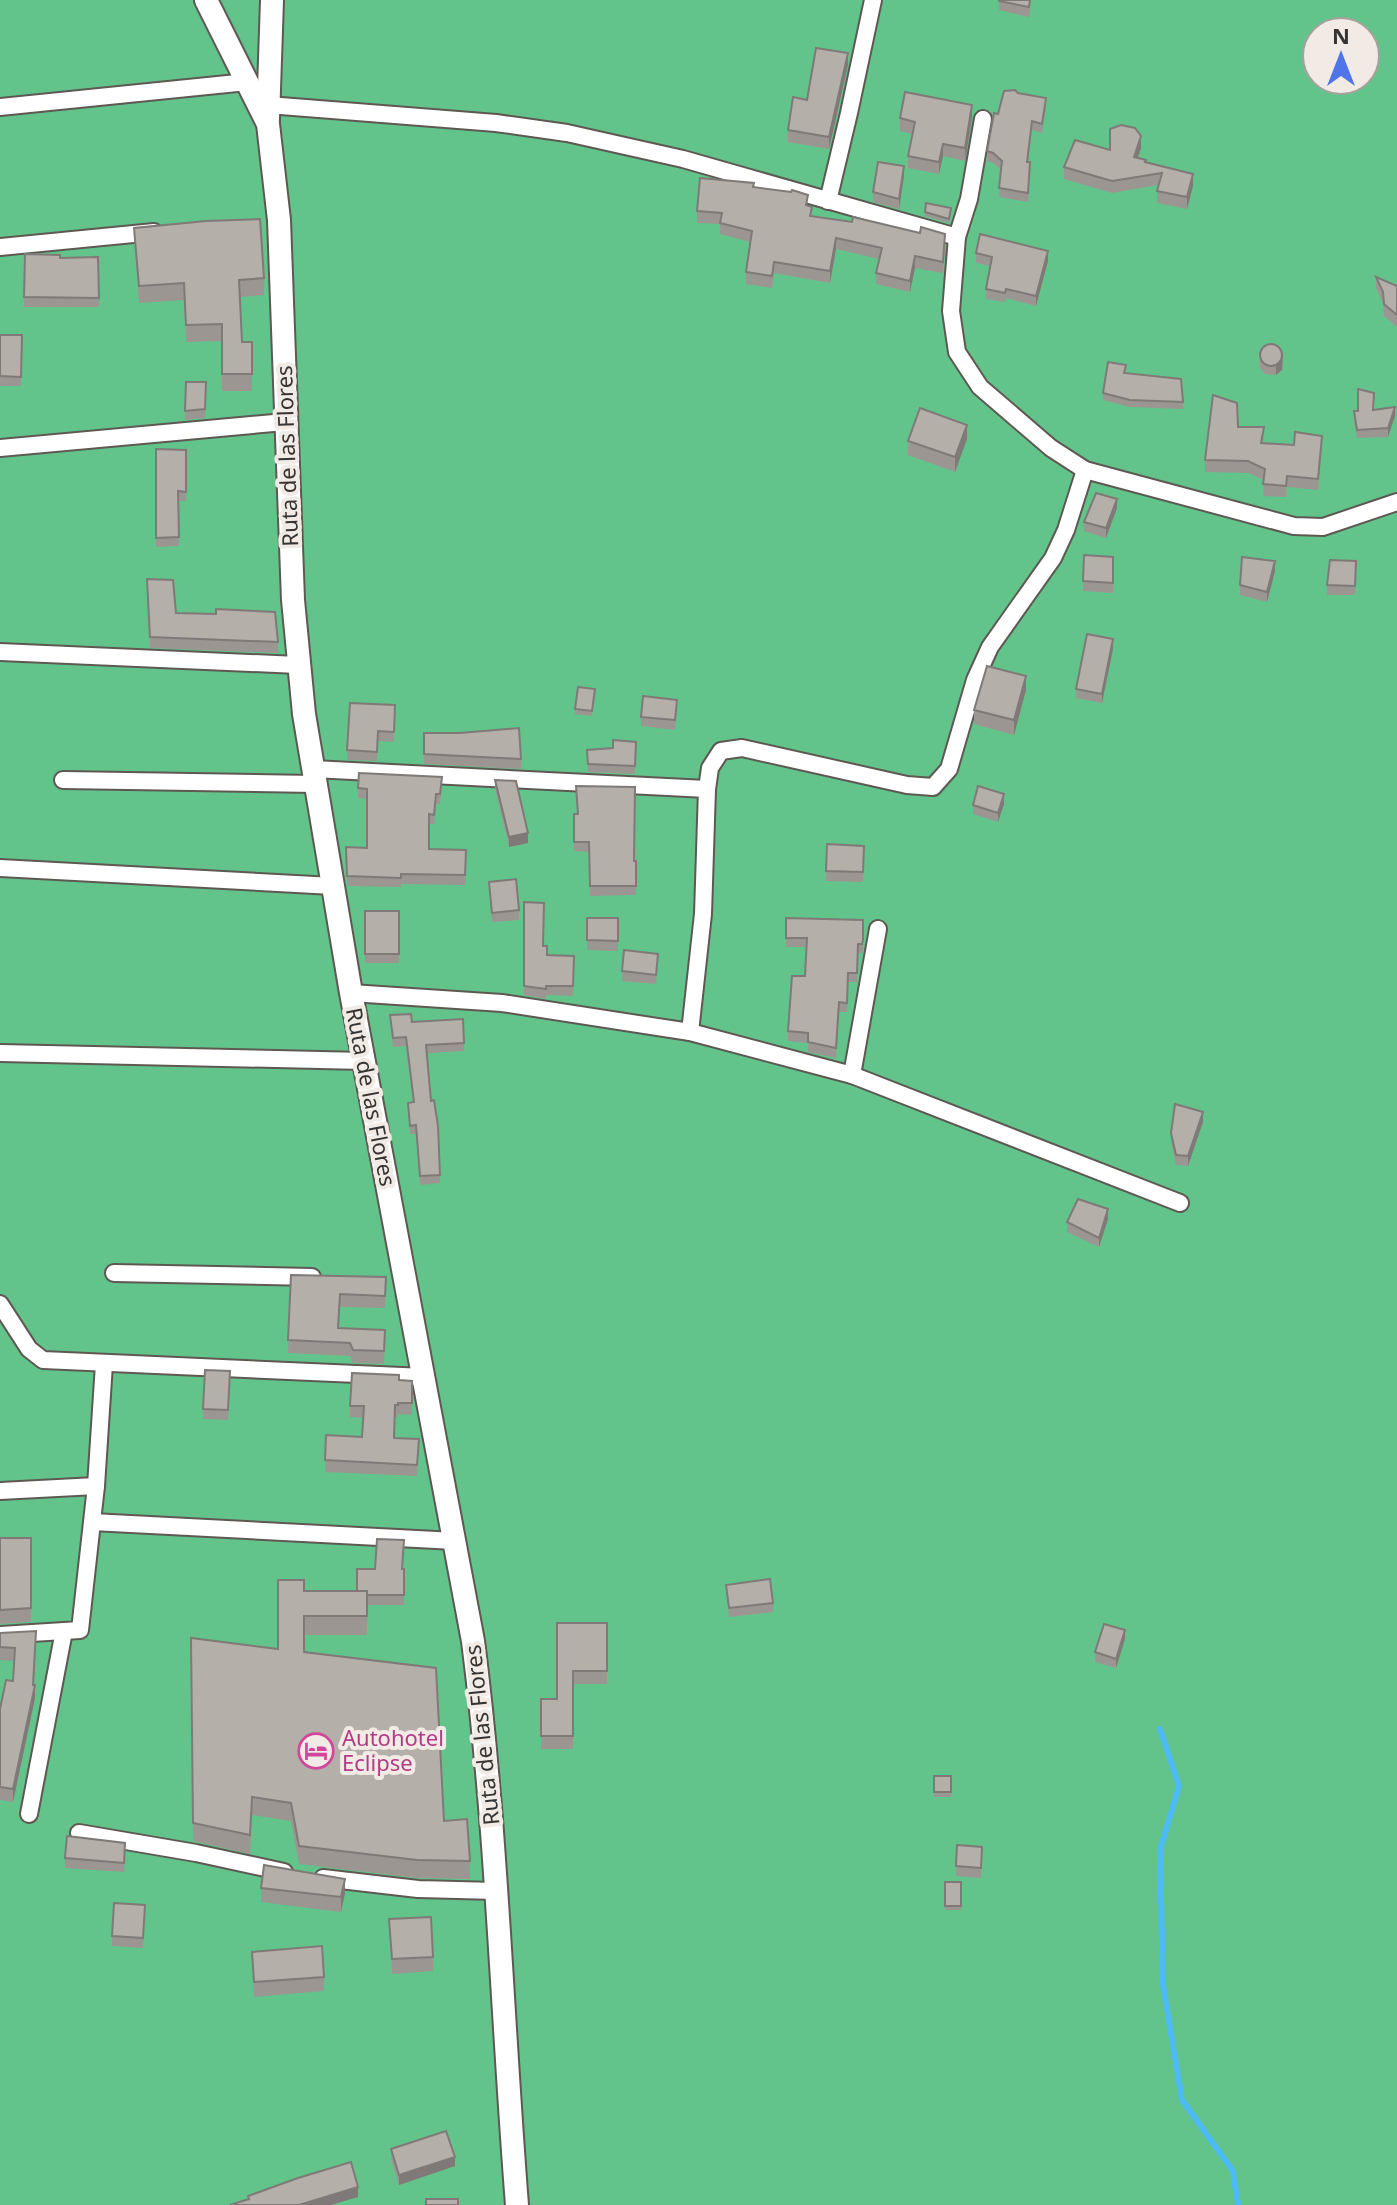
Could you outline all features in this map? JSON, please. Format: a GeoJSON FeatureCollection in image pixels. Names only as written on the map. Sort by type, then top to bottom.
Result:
{"type":"FeatureCollection","features":[{"type":"Feature","properties":{"kind":"main road","name":"Ruta de las Flores"},"geometry":{"type":"LineString","coordinates":[[206,0],[247,82],[268,114],[298,665],[398,1279],[425,1377],[473,1641],[496,1891],[517,2205]]}},
{"type":"Feature","properties":{"kind":"main road"},"geometry":{"type":"LineString","coordinates":[[268,114],[272,0]]}},
{"type":"Feature","properties":{"kind":"street"},"geometry":{"type":"LineString","coordinates":[[828,201],[873,0]]}},
{"type":"Feature","properties":{"kind":"street"},"geometry":{"type":"LineString","coordinates":[[0,107],[247,82]]}},
{"type":"Feature","properties":{"kind":"street"},"geometry":{"type":"LineString","coordinates":[[268,114],[496,123],[567,133],[683,159],[957,237]]}},
{"type":"Feature","properties":{"kind":"street"},"geometry":{"type":"LineString","coordinates":[[983,119],[969,199],[957,237],[951,311],[957,352],[980,387],[1051,448],[1085,470],[1294,526],[1323,527],[1397,502]]}},
{"type":"Feature","properties":{"kind":"street"},"geometry":{"type":"LineString","coordinates":[[0,247],[171,230]]}},
{"type":"Feature","properties":{"kind":"street"},"geometry":{"type":"LineString","coordinates":[[0,448],[285,422]]}},
{"type":"Feature","properties":{"kind":"street"},"geometry":{"type":"LineString","coordinates":[[690,1032],[703,914],[707,789],[710,768],[721,751],[742,748],[907,785],[933,787],[949,769],[975,680],[990,647],[1053,558],[1066,530],[1085,470]]}},
{"type":"Feature","properties":{"kind":"street"},"geometry":{"type":"LineString","coordinates":[[0,652],[298,665]]}},
{"type":"Feature","properties":{"kind":"street"},"geometry":{"type":"LineString","coordinates":[[63,780],[314,776],[707,789]]}},
{"type":"Feature","properties":{"kind":"street"},"geometry":{"type":"LineString","coordinates":[[0,868],[333,886]]}},
{"type":"Feature","properties":{"kind":"street"},"geometry":{"type":"LineString","coordinates":[[852,1075],[878,929]]}},
{"type":"Feature","properties":{"kind":"street"},"geometry":{"type":"LineString","coordinates":[[351,993],[502,1003],[690,1032],[852,1075],[1180,1203]]}},
{"type":"Feature","properties":{"kind":"street"},"geometry":{"type":"LineString","coordinates":[[0,1053],[364,1061]]}},
{"type":"Feature","properties":{"kind":"street"},"geometry":{"type":"LineString","coordinates":[[114,1273],[329,1277]]}},
{"type":"Feature","properties":{"kind":"street"},"geometry":{"type":"LineString","coordinates":[[0,1304],[29,1349],[43,1360],[425,1377]]}},
{"type":"Feature","properties":{"kind":"street"},"geometry":{"type":"LineString","coordinates":[[0,1635],[80,1630],[96,1486],[104,1364]]}},
{"type":"Feature","properties":{"kind":"street"},"geometry":{"type":"LineString","coordinates":[[0,1491],[96,1486]]}},
{"type":"Feature","properties":{"kind":"street"},"geometry":{"type":"LineString","coordinates":[[92,1522],[455,1541]]}},
{"type":"Feature","properties":{"kind":"street"},"geometry":{"type":"LineString","coordinates":[[29,1814],[64,1631]]}},
{"type":"Feature","properties":{"kind":"street"},"geometry":{"type":"LineString","coordinates":[[79,1833],[364,1885],[496,1891]]}},
{"type":"Feature","properties":{"kind":"green space"},"geometry":{"type":"Polygon","coordinates":[[[0,0],[1397,0],[1397,2205],[0,2205],[0,0]]]}},
{"type":"Feature","properties":{"kind":"building"},"geometry":{"type":"Polygon","coordinates":[[[999,0],[1030,0],[1029,7],[999,0]]]}},
{"type":"Feature","properties":{"kind":"building"},"geometry":{"type":"Polygon","coordinates":[[[816,48],[848,53],[829,137],[788,130],[793,97],[807,100],[816,48]]]}},
{"type":"Feature","properties":{"kind":"building"},"geometry":{"type":"Polygon","coordinates":[[[1015,90],[1046,98],[1042,124],[1032,121],[1027,162],[1030,162],[1028,193],[999,188],[1002,161],[987,151],[994,113],[998,114],[1004,91],[1015,90]]]}},
{"type":"Feature","properties":{"kind":"building"},"geometry":{"type":"Polygon","coordinates":[[[905,92],[972,105],[965,148],[943,144],[939,162],[908,156],[915,122],[900,118],[905,92]]]}},
{"type":"Feature","properties":{"kind":"building"},"geometry":{"type":"Polygon","coordinates":[[[1121,125],[1135,128],[1141,136],[1134,157],[1193,174],[1187,197],[1157,191],[1162,173],[1112,181],[1064,167],[1075,140],[1110,150],[1110,129],[1121,125]]]}},
{"type":"Feature","properties":{"kind":"building"},"geometry":{"type":"Polygon","coordinates":[[[878,162],[904,166],[899,199],[873,192],[878,162]]]}},
{"type":"Feature","properties":{"kind":"building"},"geometry":{"type":"Polygon","coordinates":[[[700,178],[754,183],[753,187],[792,190],[808,195],[806,205],[812,207],[810,216],[852,222],[853,217],[920,233],[921,227],[945,234],[943,262],[915,256],[910,281],[876,273],[882,248],[836,238],[830,271],[774,262],[772,276],[746,272],[752,231],[720,223],[722,213],[697,211],[700,178]]]}},
{"type":"Feature","properties":{"kind":"building"},"geometry":{"type":"Polygon","coordinates":[[[926,203],[951,208],[949,219],[925,212],[926,203]]]}},
{"type":"Feature","properties":{"kind":"building"},"geometry":{"type":"Polygon","coordinates":[[[260,219],[264,278],[239,280],[242,342],[252,342],[252,374],[222,374],[222,324],[186,325],[184,283],[139,286],[134,228],[260,219]]]}},
{"type":"Feature","properties":{"kind":"building"},"geometry":{"type":"Polygon","coordinates":[[[980,234],[1048,251],[1036,296],[1006,289],[1005,293],[986,289],[992,257],[976,253],[980,234]]]}},
{"type":"Feature","properties":{"kind":"building"},"geometry":{"type":"Polygon","coordinates":[[[25,254],[60,255],[60,258],[98,257],[99,298],[24,297],[25,254]]]}},
{"type":"Feature","properties":{"kind":"building"},"geometry":{"type":"Polygon","coordinates":[[[1376,277],[1397,286],[1397,315],[1384,304],[1383,292],[1376,277]]]}},
{"type":"Feature","properties":{"kind":"building"},"geometry":{"type":"Polygon","coordinates":[[[0,335],[22,335],[21,377],[0,376],[0,335]]]}},
{"type":"Feature","properties":{"kind":"building"},"geometry":{"type":"Polygon","coordinates":[[[1271,344],[1279,347],[1282,355],[1279,363],[1271,366],[1263,363],[1260,355],[1263,347],[1271,344]]]}},
{"type":"Feature","properties":{"kind":"building"},"geometry":{"type":"Polygon","coordinates":[[[1108,362],[1126,365],[1124,373],[1181,379],[1183,402],[1130,400],[1103,393],[1108,362]]]}},
{"type":"Feature","properties":{"kind":"building"},"geometry":{"type":"Polygon","coordinates":[[[186,382],[206,382],[205,409],[185,411],[186,382]]]}},
{"type":"Feature","properties":{"kind":"building"},"geometry":{"type":"Polygon","coordinates":[[[1358,389],[1374,393],[1373,410],[1395,407],[1388,428],[1357,430],[1354,411],[1358,411],[1358,389]]]}},
{"type":"Feature","properties":{"kind":"building"},"geometry":{"type":"Polygon","coordinates":[[[1213,395],[1237,403],[1238,427],[1264,427],[1261,443],[1294,445],[1295,432],[1322,436],[1318,479],[1287,476],[1286,486],[1263,484],[1265,469],[1248,461],[1205,460],[1213,395]]]}},
{"type":"Feature","properties":{"kind":"building"},"geometry":{"type":"Polygon","coordinates":[[[920,408],[967,425],[955,457],[908,441],[920,408]]]}},
{"type":"Feature","properties":{"kind":"building"},"geometry":{"type":"Polygon","coordinates":[[[156,449],[186,450],[186,492],[178,491],[179,537],[156,538],[156,449]]]}},
{"type":"Feature","properties":{"kind":"building"},"geometry":{"type":"Polygon","coordinates":[[[1096,493],[1117,499],[1106,528],[1084,522],[1096,493]]]}},
{"type":"Feature","properties":{"kind":"building"},"geometry":{"type":"Polygon","coordinates":[[[1084,555],[1113,557],[1113,583],[1083,581],[1084,555]]]}},
{"type":"Feature","properties":{"kind":"building"},"geometry":{"type":"Polygon","coordinates":[[[1242,557],[1275,561],[1267,592],[1240,585],[1242,557]]]}},
{"type":"Feature","properties":{"kind":"building"},"geometry":{"type":"Polygon","coordinates":[[[1330,560],[1356,561],[1355,586],[1327,585],[1330,560]]]}},
{"type":"Feature","properties":{"kind":"building"},"geometry":{"type":"Polygon","coordinates":[[[147,579],[173,580],[176,613],[216,614],[216,609],[275,612],[278,642],[150,637],[147,579]]]}},
{"type":"Feature","properties":{"kind":"building"},"geometry":{"type":"Polygon","coordinates":[[[1087,634],[1113,639],[1102,694],[1076,689],[1087,634]]]}},
{"type":"Feature","properties":{"kind":"building"},"geometry":{"type":"Polygon","coordinates":[[[987,666],[1026,676],[1014,720],[974,710],[987,666]]]}},
{"type":"Feature","properties":{"kind":"building"},"geometry":{"type":"Polygon","coordinates":[[[578,687],[595,689],[592,711],[575,709],[578,687]]]}},
{"type":"Feature","properties":{"kind":"building"},"geometry":{"type":"Polygon","coordinates":[[[643,696],[677,700],[675,720],[641,717],[643,696]]]}},
{"type":"Feature","properties":{"kind":"building"},"geometry":{"type":"Polygon","coordinates":[[[350,703],[395,705],[394,732],[378,731],[377,752],[347,750],[350,703]]]}},
{"type":"Feature","properties":{"kind":"building"},"geometry":{"type":"Polygon","coordinates":[[[519,728],[521,759],[424,754],[424,733],[519,728]]]}},
{"type":"Feature","properties":{"kind":"building"},"geometry":{"type":"Polygon","coordinates":[[[613,740],[636,742],[635,766],[588,764],[587,750],[613,748],[613,740]]]}},
{"type":"Feature","properties":{"kind":"building"},"geometry":{"type":"Polygon","coordinates":[[[359,773],[442,777],[434,815],[429,814],[429,849],[466,850],[465,875],[401,874],[401,878],[347,876],[346,847],[367,848],[367,789],[358,788],[359,773]]]}},
{"type":"Feature","properties":{"kind":"building"},"geometry":{"type":"Polygon","coordinates":[[[495,780],[516,781],[528,833],[509,837],[495,780]]]}},
{"type":"Feature","properties":{"kind":"building"},"geometry":{"type":"Polygon","coordinates":[[[576,786],[635,787],[636,886],[590,886],[589,842],[574,842],[574,814],[578,814],[576,786]]]}},
{"type":"Feature","properties":{"kind":"building"},"geometry":{"type":"Polygon","coordinates":[[[978,786],[1004,794],[998,813],[973,805],[978,786]]]}},
{"type":"Feature","properties":{"kind":"building"},"geometry":{"type":"Polygon","coordinates":[[[827,844],[864,846],[863,872],[826,871],[827,844]]]}},
{"type":"Feature","properties":{"kind":"building"},"geometry":{"type":"Polygon","coordinates":[[[516,879],[519,910],[492,913],[489,882],[516,879]]]}},
{"type":"Feature","properties":{"kind":"building"},"geometry":{"type":"Polygon","coordinates":[[[524,902],[544,903],[543,946],[547,946],[547,955],[574,956],[573,986],[546,986],[546,989],[524,986],[524,902]]]}},
{"type":"Feature","properties":{"kind":"building"},"geometry":{"type":"Polygon","coordinates":[[[365,911],[399,911],[399,954],[365,954],[365,911]]]}},
{"type":"Feature","properties":{"kind":"building"},"geometry":{"type":"Polygon","coordinates":[[[587,918],[618,918],[618,941],[587,940],[587,918]]]}},
{"type":"Feature","properties":{"kind":"building"},"geometry":{"type":"Polygon","coordinates":[[[786,918],[863,920],[857,973],[848,973],[847,1003],[839,1002],[836,1048],[808,1042],[808,1033],[788,1031],[792,976],[805,976],[807,938],[786,938],[786,918]]]}},
{"type":"Feature","properties":{"kind":"building"},"geometry":{"type":"Polygon","coordinates":[[[624,950],[658,954],[656,975],[622,971],[624,950]]]}},
{"type":"Feature","properties":{"kind":"building"},"geometry":{"type":"Polygon","coordinates":[[[411,1014],[412,1022],[463,1019],[464,1043],[426,1045],[431,1101],[434,1100],[438,1126],[440,1175],[420,1176],[416,1125],[410,1126],[408,1103],[414,1102],[406,1037],[393,1038],[390,1015],[411,1014]]]}},
{"type":"Feature","properties":{"kind":"building"},"geometry":{"type":"Polygon","coordinates":[[[1175,1104],[1203,1112],[1188,1156],[1176,1155],[1171,1133],[1175,1104]]]}},
{"type":"Feature","properties":{"kind":"building"},"geometry":{"type":"Polygon","coordinates":[[[1078,1199],[1108,1209],[1099,1238],[1067,1222],[1078,1199]]]}},
{"type":"Feature","properties":{"kind":"building"},"geometry":{"type":"Polygon","coordinates":[[[291,1275],[386,1277],[385,1296],[340,1294],[338,1328],[385,1330],[384,1351],[353,1350],[350,1343],[288,1340],[291,1275]]]}},
{"type":"Feature","properties":{"kind":"building"},"geometry":{"type":"Polygon","coordinates":[[[205,1370],[230,1371],[228,1410],[203,1409],[205,1370]]]}},
{"type":"Feature","properties":{"kind":"building"},"geometry":{"type":"Polygon","coordinates":[[[352,1373],[399,1375],[399,1380],[412,1381],[412,1403],[395,1405],[394,1438],[419,1439],[417,1465],[325,1460],[326,1435],[362,1437],[364,1406],[350,1406],[352,1373]]]}},
{"type":"Feature","properties":{"kind":"building"},"geometry":{"type":"Polygon","coordinates":[[[0,1538],[31,1538],[31,1608],[0,1610],[0,1538]]]}},
{"type":"Feature","properties":{"kind":"building"},"geometry":{"type":"Polygon","coordinates":[[[377,1539],[404,1540],[404,1595],[367,1595],[367,1591],[357,1591],[357,1569],[375,1569],[377,1539]]]}},
{"type":"Feature","properties":{"kind":"building"},"geometry":{"type":"Polygon","coordinates":[[[770,1579],[773,1603],[729,1608],[726,1585],[770,1579]]]}},
{"type":"Feature","properties":{"kind":"building","name":"Autohotel Eclipse"},"geometry":{"type":"Polygon","coordinates":[[[278,1580],[304,1580],[304,1591],[367,1591],[367,1616],[304,1616],[304,1652],[436,1668],[444,1821],[467,1819],[470,1861],[417,1860],[299,1846],[291,1803],[252,1797],[250,1835],[193,1823],[191,1638],[278,1649],[278,1580]]]}},
{"type":"Feature","properties":{"kind":"building"},"geometry":{"type":"Polygon","coordinates":[[[557,1623],[607,1623],[607,1671],[573,1671],[573,1736],[541,1736],[541,1699],[557,1699],[557,1623]]]}},
{"type":"Feature","properties":{"kind":"building"},"geometry":{"type":"Polygon","coordinates":[[[1104,1624],[1125,1630],[1116,1659],[1095,1652],[1104,1624]]]}},
{"type":"Feature","properties":{"kind":"building"},"geometry":{"type":"Polygon","coordinates":[[[36,1631],[35,1685],[13,1789],[0,1787],[0,1709],[6,1680],[13,1681],[15,1648],[0,1647],[0,1633],[36,1631]]]}},
{"type":"Feature","properties":{"kind":"building"},"geometry":{"type":"Polygon","coordinates":[[[934,1776],[951,1776],[951,1792],[934,1792],[934,1776]]]}},
{"type":"Feature","properties":{"kind":"building"},"geometry":{"type":"Polygon","coordinates":[[[67,1836],[125,1843],[124,1863],[65,1858],[67,1836]]]}},
{"type":"Feature","properties":{"kind":"building"},"geometry":{"type":"Polygon","coordinates":[[[957,1845],[982,1847],[981,1868],[956,1866],[957,1845]]]}},
{"type":"Feature","properties":{"kind":"building"},"geometry":{"type":"Polygon","coordinates":[[[264,1865],[345,1879],[341,1897],[261,1888],[264,1865]]]}},
{"type":"Feature","properties":{"kind":"building"},"geometry":{"type":"Polygon","coordinates":[[[945,1882],[961,1882],[961,1906],[945,1906],[945,1882]]]}},
{"type":"Feature","properties":{"kind":"building"},"geometry":{"type":"Polygon","coordinates":[[[114,1903],[145,1905],[143,1938],[112,1936],[114,1903]]]}},
{"type":"Feature","properties":{"kind":"building"},"geometry":{"type":"Polygon","coordinates":[[[431,1917],[433,1957],[392,1959],[389,1919],[431,1917]]]}},
{"type":"Feature","properties":{"kind":"building"},"geometry":{"type":"Polygon","coordinates":[[[322,1946],[324,1977],[254,1982],[252,1952],[322,1946]]]}},
{"type":"Feature","properties":{"kind":"building"},"geometry":{"type":"Polygon","coordinates":[[[446,2131],[455,2157],[399,2175],[391,2149],[446,2131]]]}},
{"type":"Feature","properties":{"kind":"building"},"geometry":{"type":"Polygon","coordinates":[[[351,2162],[358,2187],[299,2205],[230,2205],[298,2178],[351,2162]]]}},
{"type":"Feature","properties":{"kind":"building"},"geometry":{"type":"Polygon","coordinates":[[[426,2199],[458,2199],[458,2205],[426,2205],[426,2199]]]}},
{"type":"Feature","properties":{"kind":"waterway"},"geometry":{"type":"LineString","coordinates":[[1160,1729],[1179,1786],[1160,1850],[1163,1985],[1182,2100],[1233,2171],[1238,2205]]}},
{"type":"Feature","properties":{"kind":"place","name":"Autohotel Eclipse"},"geometry":{"type":"Point","coordinates":[316,1751]}}]}
